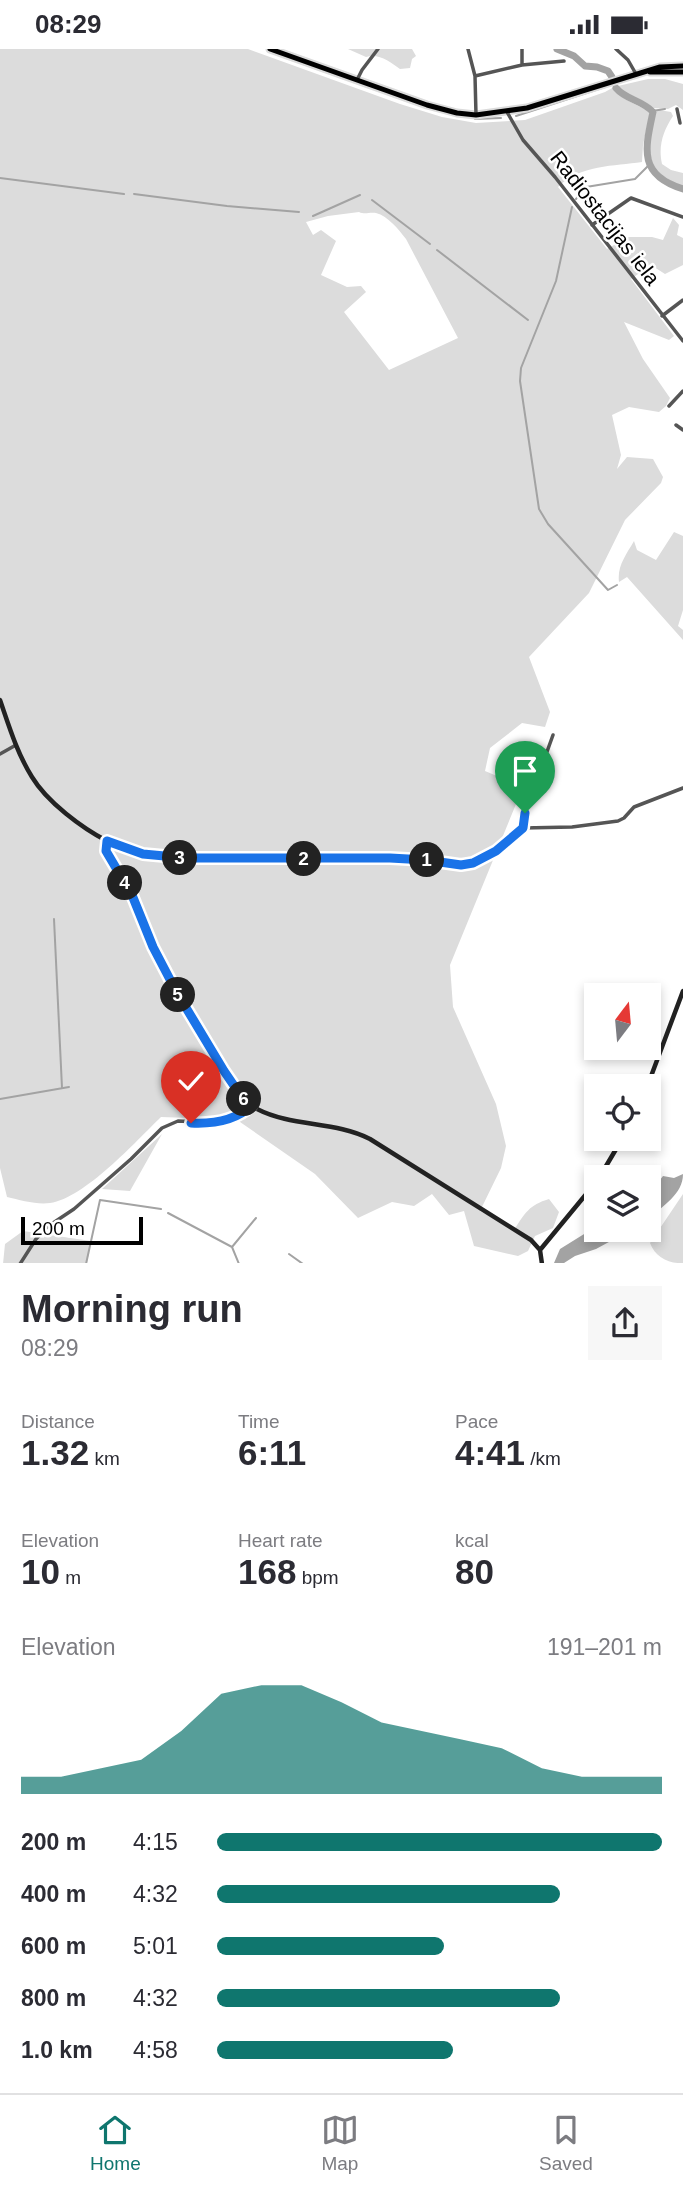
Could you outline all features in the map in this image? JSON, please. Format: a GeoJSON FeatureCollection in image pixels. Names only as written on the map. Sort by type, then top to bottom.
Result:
{"type":"FeatureCollection","features":[{"type":"Feature","properties":{"kind":"main road"},"geometry":{"type":"LineString","coordinates":[[270,49],[437,108],[476,115],[527,108],[660,67],[683,66]]}},
{"type":"Feature","properties":{"kind":"main road"},"geometry":{"type":"LineString","coordinates":[[646,72],[683,72]]}},
{"type":"Feature","properties":{"kind":"street"},"geometry":{"type":"LineString","coordinates":[[357,80],[362,69],[379,49]]}},
{"type":"Feature","properties":{"kind":"street"},"geometry":{"type":"LineString","coordinates":[[468,49],[475,76],[476,115]]}},
{"type":"Feature","properties":{"kind":"street"},"geometry":{"type":"LineString","coordinates":[[522,49],[522,65]]}},
{"type":"Feature","properties":{"kind":"street"},"geometry":{"type":"LineString","coordinates":[[616,49],[628,60],[636,74]]}},
{"type":"Feature","properties":{"kind":"street"},"geometry":{"type":"LineString","coordinates":[[475,76],[522,65],[564,61]]}},
{"type":"Feature","properties":{"kind":"street","name":"Radiostacijas iela"},"geometry":{"type":"LineString","coordinates":[[507,112],[523,140],[683,341]]}},
{"type":"Feature","properties":{"kind":"street"},"geometry":{"type":"LineString","coordinates":[[679,112],[680,123]]}},
{"type":"Feature","properties":{"kind":"street"},"geometry":{"type":"LineString","coordinates":[[592,225],[631,198],[683,217]]}},
{"type":"Feature","properties":{"kind":"street"},"geometry":{"type":"LineString","coordinates":[[662,316],[683,300]]}},
{"type":"Feature","properties":{"kind":"street"},"geometry":{"type":"LineString","coordinates":[[669,405],[683,391]]}},
{"type":"Feature","properties":{"kind":"street"},"geometry":{"type":"LineString","coordinates":[[676,425],[683,430]]}},
{"type":"Feature","properties":{"kind":"street"},"geometry":{"type":"LineString","coordinates":[[0,700],[16,745],[34,780],[59,807],[80,825],[107,841],[143,854],[186,858],[426,860],[461,865],[473,863],[496,851],[523,828],[559,828],[608,823],[624,818],[634,807],[683,788]]}},
{"type":"Feature","properties":{"kind":"street"},"geometry":{"type":"LineString","coordinates":[[523,828],[525,813],[553,735]]}},
{"type":"Feature","properties":{"kind":"street"},"geometry":{"type":"LineString","coordinates":[[0,754],[16,745]]}},
{"type":"Feature","properties":{"kind":"street"},"geometry":{"type":"LineString","coordinates":[[107,841],[106,851],[136,903],[170,981],[224,1071],[251,1106],[285,1119],[350,1131],[370,1139],[531,1240],[540,1249],[542,1263]]}},
{"type":"Feature","properties":{"kind":"street"},"geometry":{"type":"LineString","coordinates":[[652,1074],[683,991]]}},
{"type":"Feature","properties":{"kind":"street"},"geometry":{"type":"LineString","coordinates":[[20,1263],[47,1227],[74,1209],[142,1150],[162,1128],[178,1121],[217,1123],[241,1114],[251,1106]]}},
{"type":"Feature","properties":{"kind":"street"},"geometry":{"type":"LineString","coordinates":[[540,1249],[584,1196]]}},
{"type":"Feature","properties":{"kind":"shaded area"},"geometry":{"type":"Polygon","coordinates":[[[0,49],[248,49],[400,104],[442,117],[476,123],[525,120],[614,87],[625,99],[650,112],[642,162],[587,170],[576,174],[558,187],[607,249],[628,237],[663,240],[673,218],[679,225],[677,235],[683,238],[683,265],[665,274],[651,265],[631,279],[674,336],[669,340],[624,322],[643,359],[670,398],[659,412],[629,407],[612,415],[621,455],[617,469],[627,457],[653,459],[663,477],[661,483],[625,520],[589,593],[529,657],[550,712],[545,727],[522,723],[490,748],[485,771],[523,787],[450,965],[453,1007],[496,1104],[506,1146],[501,1168],[480,1211],[514,1230],[528,1210],[549,1199],[559,1212],[553,1228],[535,1236],[528,1251],[518,1256],[474,1246],[464,1211],[449,1215],[432,1194],[414,1206],[392,1202],[358,1218],[315,1174],[227,1113],[217,1119],[161,1117],[94,1180],[64,1199],[50,1203],[34,1203],[7,1197],[0,1168],[0,49]],[[376,213],[328,216],[306,222],[313,235],[321,230],[336,241],[321,275],[347,287],[361,286],[366,292],[344,312],[389,370],[458,338],[406,239],[385,217],[376,213]]]}},
{"type":"Feature","properties":{"kind":"shaded area"},"geometry":{"type":"Polygon","coordinates":[[[348,49],[412,49],[416,56],[412,59],[410,68],[400,69],[380,57],[366,57],[348,49]]]}},
{"type":"Feature","properties":{"kind":"shaded area"},"geometry":{"type":"Polygon","coordinates":[[[648,79],[665,79],[683,84],[683,110],[676,105],[668,109],[653,108],[620,90],[618,86],[648,79]]]}},
{"type":"Feature","properties":{"kind":"shaded area"},"geometry":{"type":"Polygon","coordinates":[[[656,112],[671,112],[673,116],[662,139],[662,164],[683,173],[683,187],[660,173],[651,157],[651,137],[656,112]]]}},
{"type":"Feature","properties":{"kind":"shaded area"},"geometry":{"type":"Polygon","coordinates":[[[674,532],[683,536],[683,610],[678,626],[683,630],[683,640],[627,577],[619,582],[621,566],[634,541],[637,550],[656,560],[674,532]]]}},
{"type":"Feature","properties":{"kind":"shaded area"},"geometry":{"type":"Polygon","coordinates":[[[162,1134],[130,1191],[102,1189],[162,1134]]]}},
{"type":"Feature","properties":{"kind":"shaded area"},"geometry":{"type":"Polygon","coordinates":[[[683,1174],[680,1188],[661,1208],[661,1179],[663,1176],[674,1178],[683,1174]]]}},
{"type":"Feature","properties":{"kind":"shaded area"},"geometry":{"type":"Polygon","coordinates":[[[683,1194],[683,1263],[668,1261],[652,1248],[651,1242],[661,1242],[661,1227],[683,1194]]]}},
{"type":"Feature","properties":{"kind":"shaded area"},"geometry":{"type":"Polygon","coordinates":[[[23,1231],[91,1241],[87,1263],[3,1263],[5,1244],[23,1231]]]}},
{"type":"Feature","properties":{"kind":"shaded area"},"geometry":{"type":"Polygon","coordinates":[[[584,1234],[584,1242],[609,1242],[564,1263],[554,1263],[560,1249],[584,1234]]]}},
{"type":"Feature","properties":{"kind":"waterway"},"geometry":{"type":"LineString","coordinates":[[557,49],[574,56],[585,66],[608,71],[612,77]]}},
{"type":"Feature","properties":{"kind":"waterway"},"geometry":{"type":"LineString","coordinates":[[516,116],[605,87]]}},
{"type":"Feature","properties":{"kind":"waterway"},"geometry":{"type":"LineString","coordinates":[[616,88],[653,112],[648,138],[648,159],[658,176],[683,189]]}},
{"type":"Feature","properties":{"kind":"waterway"},"geometry":{"type":"LineString","coordinates":[[652,111],[665,109]]}},
{"type":"Feature","properties":{"kind":"waterway"},"geometry":{"type":"LineString","coordinates":[[475,119],[501,118]]}},
{"type":"Feature","properties":{"kind":"waterway"},"geometry":{"type":"LineString","coordinates":[[576,199],[586,187],[635,179],[649,165]]}},
{"type":"Feature","properties":{"kind":"waterway"},"geometry":{"type":"LineString","coordinates":[[0,178],[124,194]]}},
{"type":"Feature","properties":{"kind":"waterway"},"geometry":{"type":"LineString","coordinates":[[134,194],[299,212]]}},
{"type":"Feature","properties":{"kind":"waterway"},"geometry":{"type":"LineString","coordinates":[[313,216],[360,195]]}},
{"type":"Feature","properties":{"kind":"waterway"},"geometry":{"type":"LineString","coordinates":[[372,200],[430,244]]}},
{"type":"Feature","properties":{"kind":"waterway"},"geometry":{"type":"LineString","coordinates":[[572,207],[556,281],[521,368],[520,381],[539,509],[548,524],[608,590],[617,585]]}},
{"type":"Feature","properties":{"kind":"waterway"},"geometry":{"type":"LineString","coordinates":[[437,250],[528,320]]}},
{"type":"Feature","properties":{"kind":"waterway"},"geometry":{"type":"LineString","coordinates":[[54,919],[62,1088]]}},
{"type":"Feature","properties":{"kind":"waterway"},"geometry":{"type":"LineString","coordinates":[[0,1099],[69,1087]]}},
{"type":"Feature","properties":{"kind":"waterway"},"geometry":{"type":"LineString","coordinates":[[86,1263],[100,1200],[161,1209]]}},
{"type":"Feature","properties":{"kind":"waterway"},"geometry":{"type":"LineString","coordinates":[[168,1213],[232,1247],[239,1263]]}},
{"type":"Feature","properties":{"kind":"waterway"},"geometry":{"type":"LineString","coordinates":[[232,1247],[256,1218]]}},
{"type":"Feature","properties":{"kind":"waterway"},"geometry":{"type":"LineString","coordinates":[[289,1254],[302,1263]]}},
{"type":"Feature","properties":{"kind":"route"},"geometry":{"type":"LineString","coordinates":[[191,1123],[217,1123],[241,1114],[251,1106],[224,1071],[164,970],[139,910],[106,851],[107,841],[143,854],[165,857],[390,858],[461,865],[473,863],[502,847],[523,828],[525,813]]}}]}
